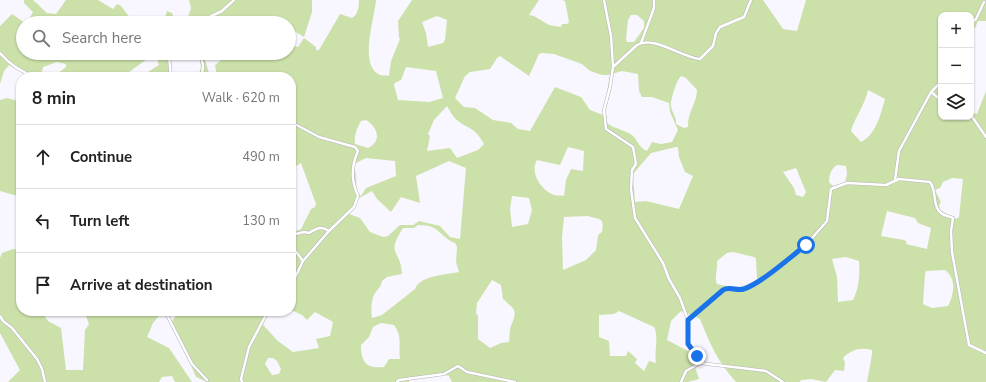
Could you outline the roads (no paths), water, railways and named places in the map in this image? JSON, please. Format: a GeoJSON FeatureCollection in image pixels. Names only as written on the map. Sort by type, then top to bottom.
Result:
{"type":"FeatureCollection","features":[{"type":"Feature","properties":{"kind":"street"},"geometry":{"type":"LineString","coordinates":[[211,16],[222,11],[234,0]]}},
{"type":"Feature","properties":{"kind":"street"},"geometry":{"type":"LineString","coordinates":[[604,0],[611,36],[613,67],[604,110],[606,129],[632,147],[636,164],[632,170],[631,189],[635,218],[663,263],[669,279],[680,298],[688,320],[688,344],[697,356],[700,363]]}},
{"type":"Feature","properties":{"kind":"street"},"geometry":{"type":"LineString","coordinates":[[613,67],[641,43],[654,8],[654,0]]}},
{"type":"Feature","properties":{"kind":"street"},"geometry":{"type":"LineString","coordinates":[[641,43],[673,49],[700,59],[713,46],[716,33],[720,27],[744,17],[752,0]]}},
{"type":"Feature","properties":{"kind":"street"},"geometry":{"type":"LineString","coordinates":[[974,22],[984,1]]}},
{"type":"Feature","properties":{"kind":"street"},"geometry":{"type":"LineString","coordinates":[[0,53],[8,63],[23,72]]}},
{"type":"Feature","properties":{"kind":"street"},"geometry":{"type":"LineString","coordinates":[[170,60],[171,72]]}},
{"type":"Feature","properties":{"kind":"street"},"geometry":{"type":"LineString","coordinates":[[202,60],[202,72]]}},
{"type":"Feature","properties":{"kind":"street"},"geometry":{"type":"LineString","coordinates":[[895,180],[899,151],[930,92],[938,84]]}},
{"type":"Feature","properties":{"kind":"street"},"geometry":{"type":"LineString","coordinates":[[930,92],[938,98]]}},
{"type":"Feature","properties":{"kind":"street"},"geometry":{"type":"LineString","coordinates":[[974,119],[986,137]]}},
{"type":"Feature","properties":{"kind":"street"},"geometry":{"type":"LineString","coordinates":[[296,125],[318,137],[355,147],[358,152],[352,169],[354,177],[353,187],[358,196],[354,207],[329,231],[303,261],[296,276]]}},
{"type":"Feature","properties":{"kind":"street"},"geometry":{"type":"LineString","coordinates":[[688,320],[723,290],[729,288],[743,289],[759,281],[806,245],[827,221],[831,189],[847,183],[886,185],[895,180],[906,179],[930,182],[933,186],[936,206],[940,212],[953,218],[951,231],[952,252],[969,345],[986,353]]}},
{"type":"Feature","properties":{"kind":"street"},"geometry":{"type":"LineString","coordinates":[[296,234],[304,232],[309,233],[320,227],[324,227],[329,231]]}},
{"type":"Feature","properties":{"kind":"street"},"geometry":{"type":"LineString","coordinates":[[296,252],[303,261]]}},
{"type":"Feature","properties":{"kind":"street"},"geometry":{"type":"LineString","coordinates":[[0,316],[37,359],[42,369],[45,382]]}},
{"type":"Feature","properties":{"kind":"street"},"geometry":{"type":"LineString","coordinates":[[168,316],[192,364],[207,380]]}},
{"type":"Feature","properties":{"kind":"street"},"geometry":{"type":"LineString","coordinates":[[242,382],[241,378],[249,347],[265,316]]}},
{"type":"Feature","properties":{"kind":"street"},"geometry":{"type":"LineString","coordinates":[[681,382],[686,371],[700,363],[766,371],[783,382]]}},
{"type":"Feature","properties":{"kind":"street"},"geometry":{"type":"LineString","coordinates":[[397,382],[399,380],[418,376],[444,374],[458,366],[468,372],[515,382]]}}]}
